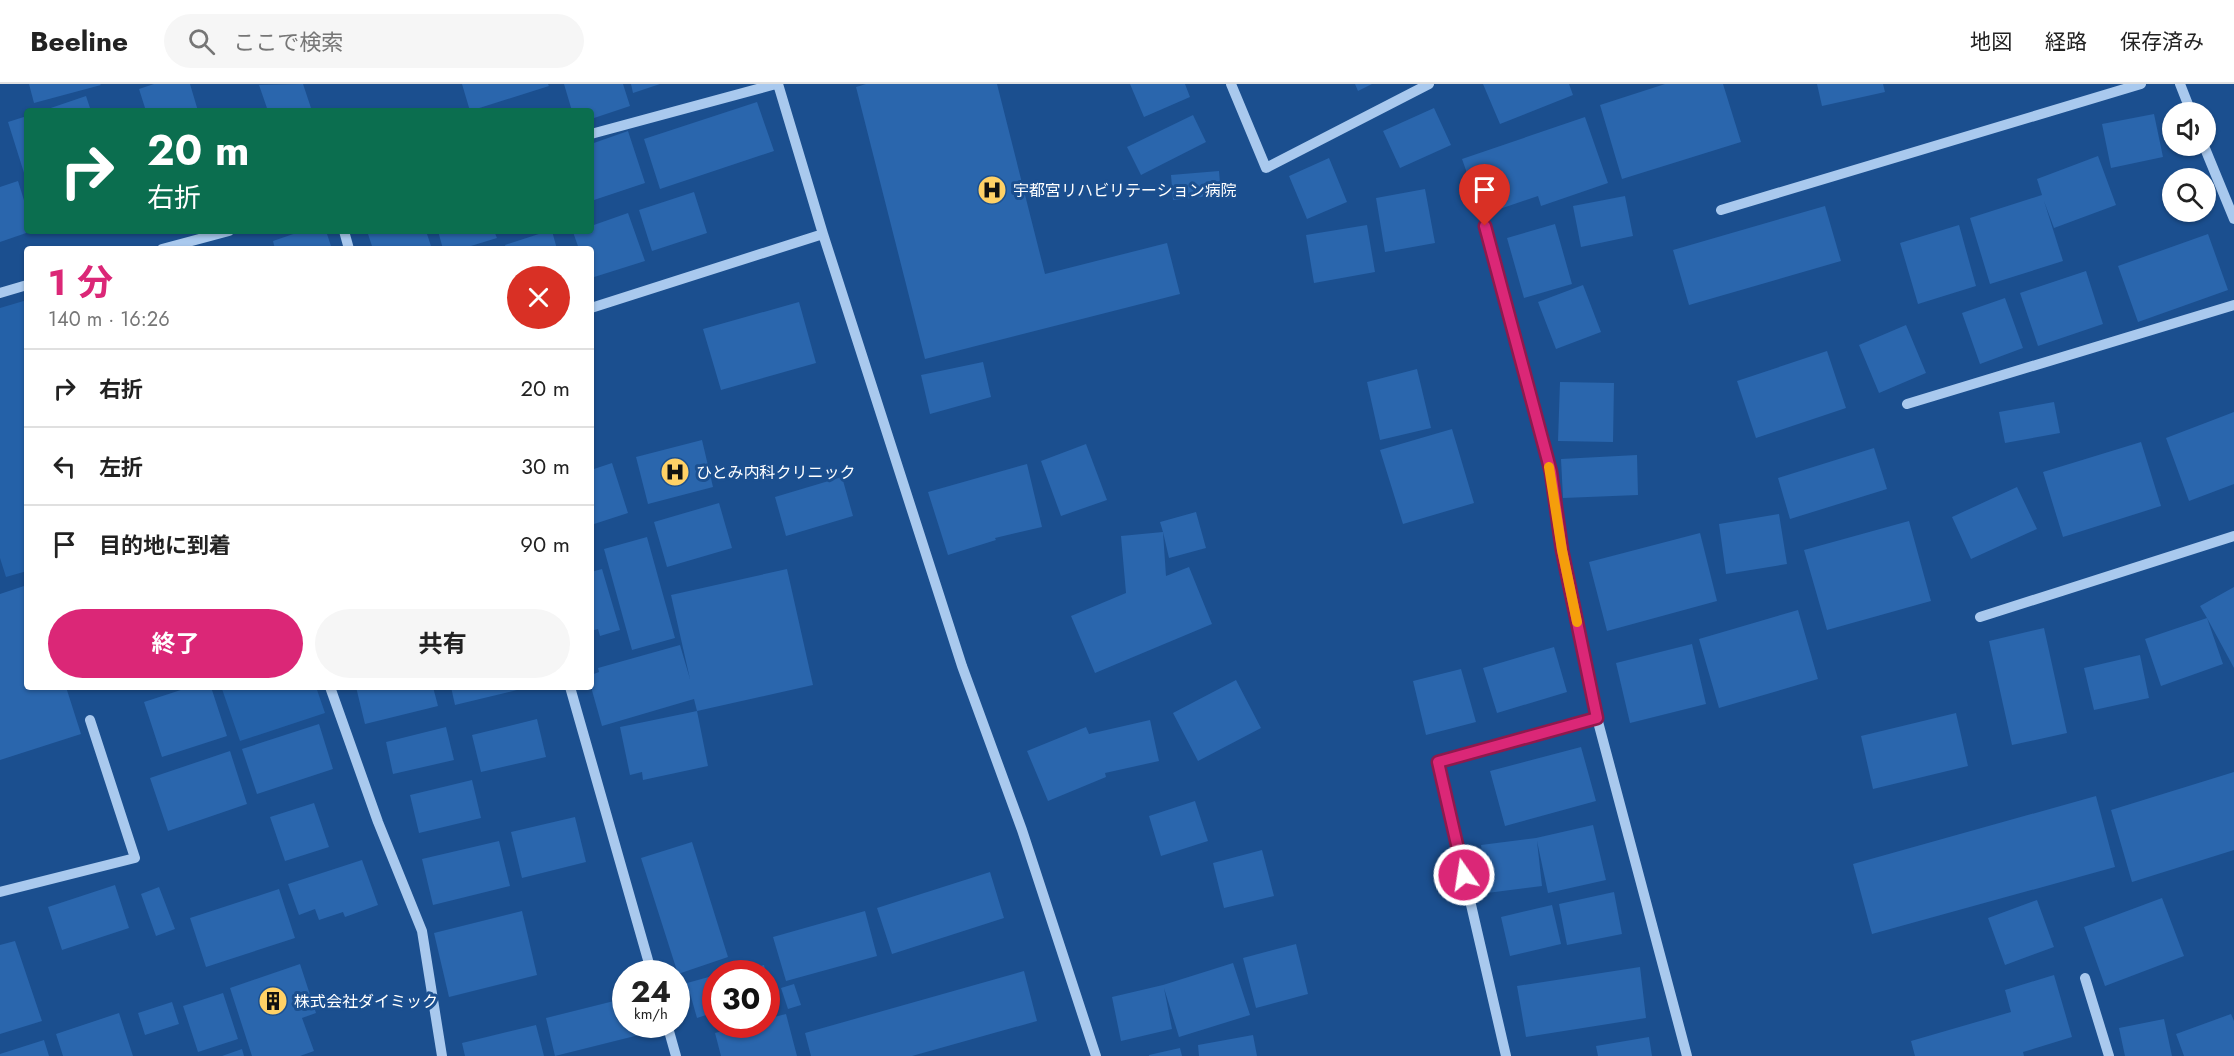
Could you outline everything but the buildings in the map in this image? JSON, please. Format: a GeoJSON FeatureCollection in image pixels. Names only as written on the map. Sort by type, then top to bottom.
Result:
{"type":"FeatureCollection","features":[{"type":"Feature","properties":{"kind":"street"},"geometry":{"type":"LineString","coordinates":[[594,133],[777,84],[962,666],[1022,830],[1096,1056]]}},
{"type":"Feature","properties":{"kind":"street"},"geometry":{"type":"LineString","coordinates":[[1231,84],[1266,168],[1429,84]]}},
{"type":"Feature","properties":{"kind":"street"},"geometry":{"type":"LineString","coordinates":[[1721,210],[2141,84]]}},
{"type":"Feature","properties":{"kind":"street"},"geometry":{"type":"LineString","coordinates":[[2180,84],[2187,102]]}},
{"type":"Feature","properties":{"kind":"street"},"geometry":{"type":"LineString","coordinates":[[2208,156],[2234,219]]}},
{"type":"Feature","properties":{"kind":"street"},"geometry":{"type":"LineString","coordinates":[[1485,226],[1551,472],[1562,550],[1597,718],[1687,1056]]}},
{"type":"Feature","properties":{"kind":"street"},"geometry":{"type":"LineString","coordinates":[[173,246],[218,234]]}},
{"type":"Feature","properties":{"kind":"street"},"geometry":{"type":"LineString","coordinates":[[594,307],[823,234]]}},
{"type":"Feature","properties":{"kind":"street"},"geometry":{"type":"LineString","coordinates":[[0,293],[24,286]]}},
{"type":"Feature","properties":{"kind":"street"},"geometry":{"type":"LineString","coordinates":[[1907,404],[2234,305]]}},
{"type":"Feature","properties":{"kind":"street"},"geometry":{"type":"LineString","coordinates":[[1980,617],[2234,536]]}},
{"type":"Feature","properties":{"kind":"street"},"geometry":{"type":"LineString","coordinates":[[331,690],[378,822],[422,931],[442,1056]]}},
{"type":"Feature","properties":{"kind":"street"},"geometry":{"type":"LineString","coordinates":[[571,690],[648,960]]}},
{"type":"Feature","properties":{"kind":"street"},"geometry":{"type":"LineString","coordinates":[[1506,1056],[1438,762],[1597,718]]}},
{"type":"Feature","properties":{"kind":"street"},"geometry":{"type":"LineString","coordinates":[[0,892],[135,858],[90,720]]}},
{"type":"Feature","properties":{"kind":"street"},"geometry":{"type":"LineString","coordinates":[[2085,978],[2109,1056]]}},
{"type":"Feature","properties":{"kind":"street"},"geometry":{"type":"LineString","coordinates":[[671,1038],[676,1056]]}},
{"type":"Feature","properties":{"kind":"shaded area"},"geometry":{"type":"Polygon","coordinates":[[[24,301],[24,572],[6,577],[0,558],[0,308],[24,301]]]}},
{"type":"Feature","properties":{"kind":"shaded area"},"geometry":{"type":"Polygon","coordinates":[[[222,690],[317,690],[325,713],[240,741],[222,690]]]}},
{"type":"Feature","properties":{"kind":"slow traffic"},"geometry":{"type":"LineString","coordinates":[[1549,467],[1562,550],[1577,622]]}},
{"type":"Feature","properties":{"kind":"place","name":"宇都宮リハビリテーション病院"},"geometry":{"type":"Point","coordinates":[992,190]}},
{"type":"Feature","properties":{"kind":"place","name":"ひとみ内科クリニック"},"geometry":{"type":"Point","coordinates":[675,472]}},
{"type":"Feature","properties":{"kind":"place","name":"株式会社ダイミック"},"geometry":{"type":"Point","coordinates":[273,1001]}},
{"type":"Feature","properties":{"kind":"route"},"geometry":{"type":"LineString","coordinates":[[1464,875],[1438,762],[1597,718],[1562,550],[1551,472],[1485,226]]}}]}
